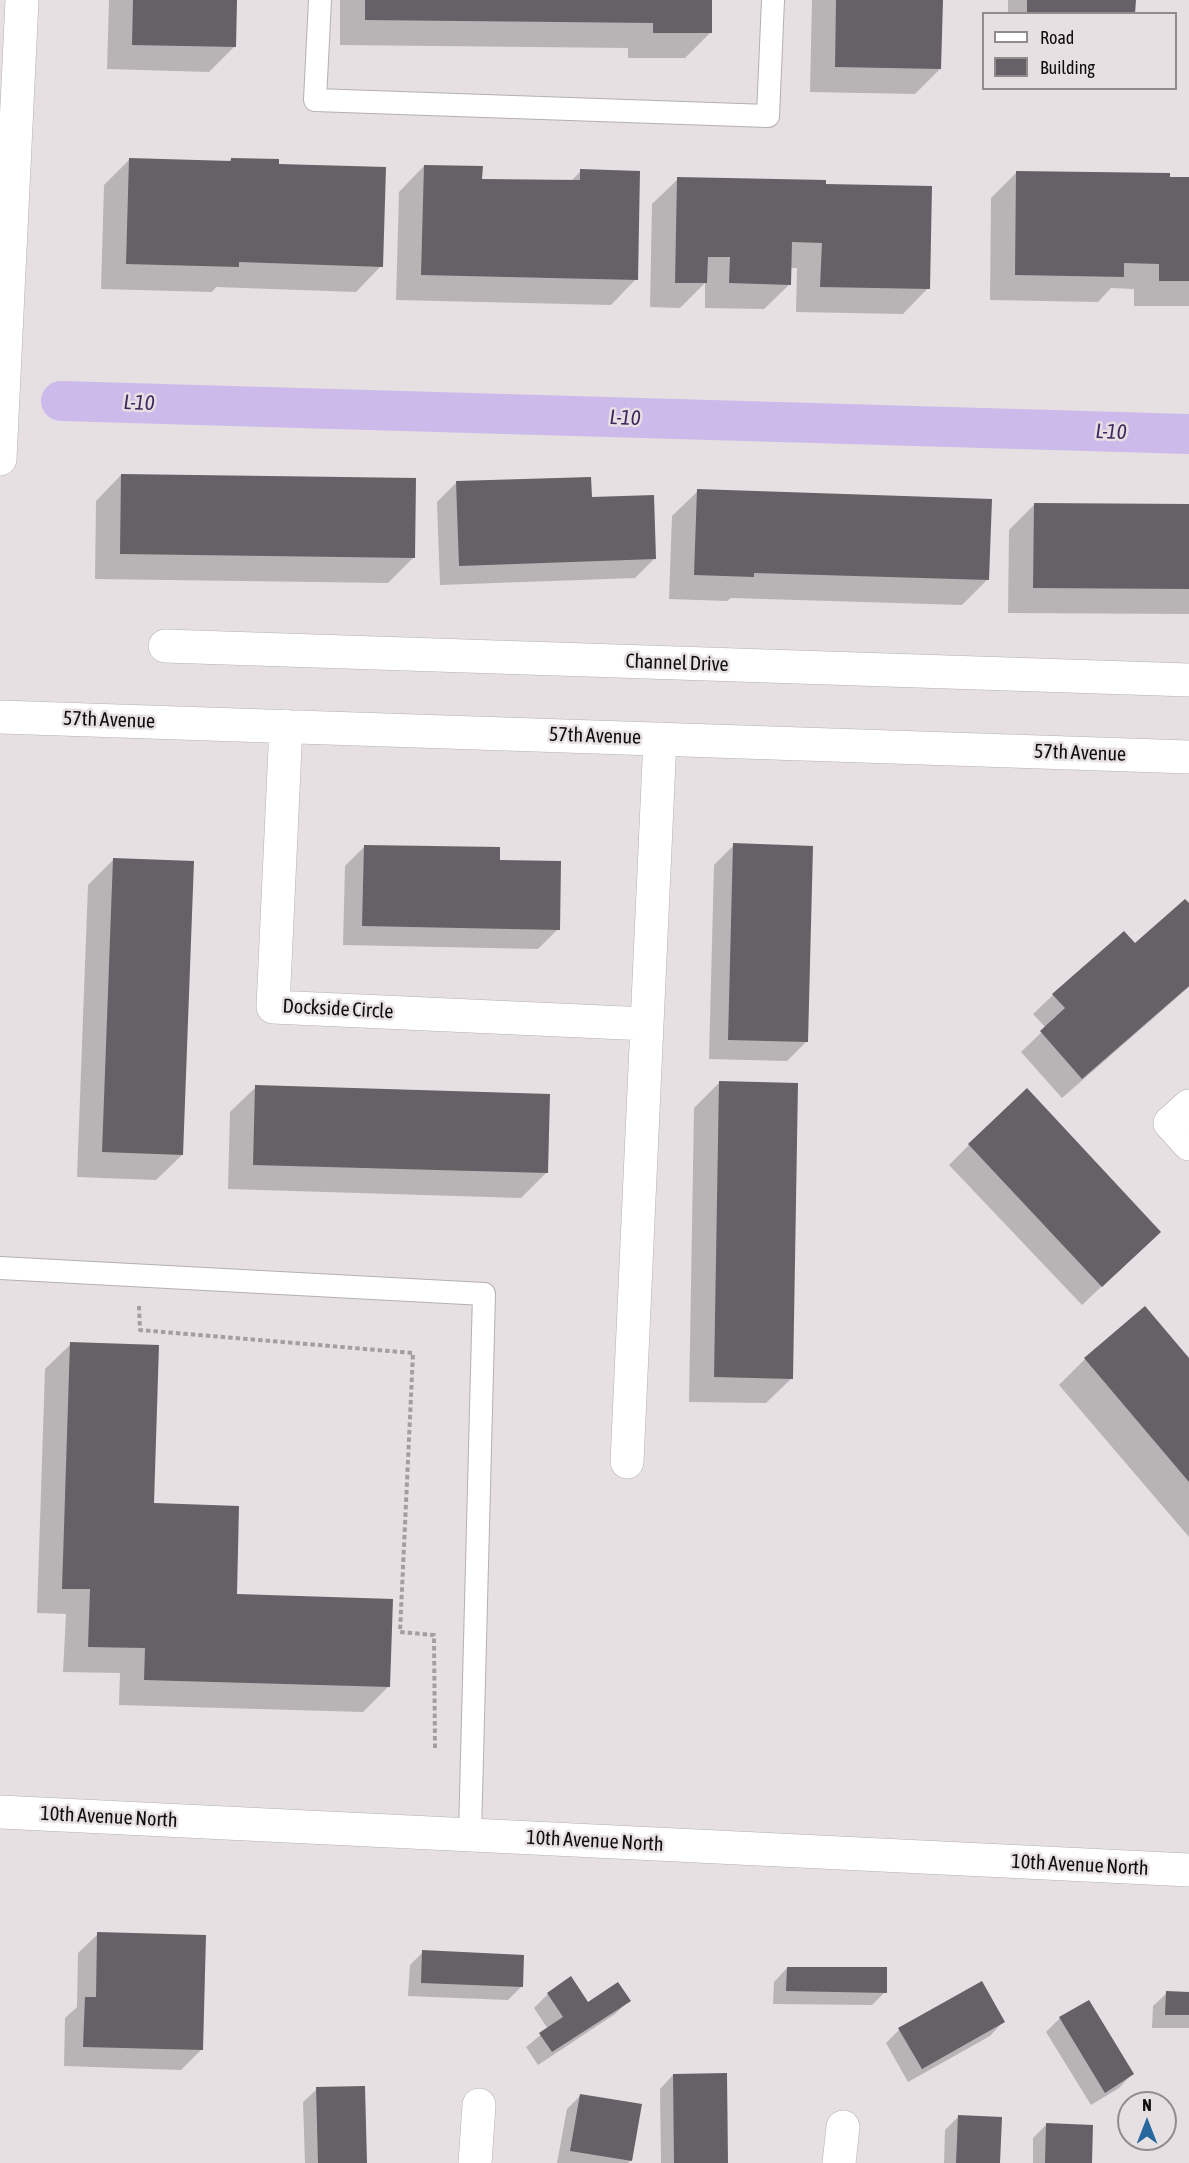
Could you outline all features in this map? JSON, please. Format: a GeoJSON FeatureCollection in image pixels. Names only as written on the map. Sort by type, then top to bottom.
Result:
{"type":"FeatureCollection","features":[{"type":"Feature","properties":{"kind":"street"},"geometry":{"type":"LineString","coordinates":[[0,459],[22,0]]}},
{"type":"Feature","properties":{"kind":"street","name":"Channel Drive"},"geometry":{"type":"LineString","coordinates":[[165,646],[1189,680]]}},
{"type":"Feature","properties":{"kind":"street","name":"57th Avenue"},"geometry":{"type":"LineString","coordinates":[[0,717],[1189,757]]}},
{"type":"Feature","properties":{"kind":"street","name":"Dockside Circle"},"geometry":{"type":"LineString","coordinates":[[286,726],[273,1006],[647,1024]]}},
{"type":"Feature","properties":{"kind":"street"},"geometry":{"type":"LineString","coordinates":[[627,1462],[660,739]]}},
{"type":"Feature","properties":{"kind":"street"},"geometry":{"type":"LineString","coordinates":[[1189,1106],[1170,1123],[1189,1144]]}},
{"type":"Feature","properties":{"kind":"street","name":"10th Avenue North"},"geometry":{"type":"LineString","coordinates":[[0,1812],[1189,1870]]}},
{"type":"Feature","properties":{"kind":"street"},"geometry":{"type":"LineString","coordinates":[[476,2163],[479,2105]]}},
{"type":"Feature","properties":{"kind":"street"},"geometry":{"type":"LineString","coordinates":[[839,2163],[843,2127]]}},
{"type":"Feature","properties":{"kind":"lane"},"geometry":{"type":"LineString","coordinates":[[320,0],[315,100],[768,116],[773,0]]}},
{"type":"Feature","properties":{"kind":"lane"},"geometry":{"type":"LineString","coordinates":[[0,1268],[484,1294],[470,1834]]}},
{"type":"Feature","properties":{"kind":"path"},"geometry":{"type":"LineString","coordinates":[[139,1303],[140,1330],[413,1353],[400,1632],[434,1635],[435,1749]]}},
{"type":"Feature","properties":{"kind":"building"},"geometry":{"type":"Polygon","coordinates":[[[133,0],[237,0],[236,47],[132,45],[133,0]]]}},
{"type":"Feature","properties":{"kind":"building"},"geometry":{"type":"Polygon","coordinates":[[[365,0],[712,0],[712,33],[653,33],[653,23],[365,20],[365,0]]]}},
{"type":"Feature","properties":{"kind":"building"},"geometry":{"type":"Polygon","coordinates":[[[836,0],[943,0],[941,69],[835,67],[836,0]]]}},
{"type":"Feature","properties":{"kind":"building"},"geometry":{"type":"Polygon","coordinates":[[[1027,0],[1136,0],[1135,12],[1027,12],[1027,0]]]}},
{"type":"Feature","properties":{"kind":"building"},"geometry":{"type":"Polygon","coordinates":[[[129,158],[231,161],[231,158],[279,159],[279,164],[386,167],[383,267],[239,262],[239,267],[126,264],[129,158]]]}},
{"type":"Feature","properties":{"kind":"building"},"geometry":{"type":"Polygon","coordinates":[[[424,165],[483,166],[482,179],[580,180],[580,169],[640,171],[638,280],[421,275],[424,165]]]}},
{"type":"Feature","properties":{"kind":"building"},"geometry":{"type":"Polygon","coordinates":[[[1016,171],[1170,173],[1170,177],[1189,177],[1189,281],[1159,281],[1159,264],[1124,263],[1124,277],[1015,275],[1016,171]]]}},
{"type":"Feature","properties":{"kind":"building"},"geometry":{"type":"Polygon","coordinates":[[[677,177],[826,180],[826,184],[932,186],[930,289],[820,287],[822,243],[792,242],[791,285],[729,283],[730,257],[708,257],[707,283],[675,283],[677,177]]]}},
{"type":"Feature","properties":{"kind":"building"},"geometry":{"type":"Polygon","coordinates":[[[121,474],[416,478],[415,558],[120,554],[121,474]]]}},
{"type":"Feature","properties":{"kind":"building"},"geometry":{"type":"Polygon","coordinates":[[[591,477],[592,497],[654,495],[656,559],[459,566],[456,481],[591,477]]]}},
{"type":"Feature","properties":{"kind":"building"},"geometry":{"type":"Polygon","coordinates":[[[697,489],[992,499],[989,580],[754,573],[754,577],[694,575],[697,489]]]}},
{"type":"Feature","properties":{"kind":"building"},"geometry":{"type":"Polygon","coordinates":[[[1034,503],[1189,504],[1189,589],[1033,588],[1034,503]]]}},
{"type":"Feature","properties":{"kind":"building"},"geometry":{"type":"Polygon","coordinates":[[[733,843],[813,846],[808,1042],[728,1040],[733,843]]]}},
{"type":"Feature","properties":{"kind":"building"},"geometry":{"type":"Polygon","coordinates":[[[364,845],[500,847],[500,860],[561,861],[560,930],[362,926],[364,845]]]}},
{"type":"Feature","properties":{"kind":"building"},"geometry":{"type":"Polygon","coordinates":[[[113,858],[194,861],[183,1155],[102,1152],[113,858]]]}},
{"type":"Feature","properties":{"kind":"building"},"geometry":{"type":"Polygon","coordinates":[[[1185,899],[1189,903],[1189,986],[1082,1079],[1040,1031],[1065,1008],[1052,994],[1124,931],[1135,943],[1185,899]]]}},
{"type":"Feature","properties":{"kind":"building"},"geometry":{"type":"Polygon","coordinates":[[[719,1081],[798,1083],[793,1379],[714,1377],[719,1081]]]}},
{"type":"Feature","properties":{"kind":"building"},"geometry":{"type":"Polygon","coordinates":[[[255,1085],[550,1094],[548,1173],[253,1165],[255,1085]]]}},
{"type":"Feature","properties":{"kind":"building"},"geometry":{"type":"Polygon","coordinates":[[[1027,1088],[1161,1232],[1102,1287],[968,1144],[1027,1088]]]}},
{"type":"Feature","properties":{"kind":"building"},"geometry":{"type":"Polygon","coordinates":[[[1145,1306],[1189,1358],[1189,1482],[1084,1358],[1145,1306]]]}},
{"type":"Feature","properties":{"kind":"building"},"geometry":{"type":"Polygon","coordinates":[[[70,1342],[159,1345],[154,1503],[239,1506],[237,1594],[393,1599],[390,1687],[144,1680],[145,1648],[88,1647],[90,1589],[62,1589],[70,1342]]]}},
{"type":"Feature","properties":{"kind":"building"},"geometry":{"type":"Polygon","coordinates":[[[97,1932],[206,1935],[203,2050],[83,2047],[85,1997],[96,1997],[97,1932]]]}},
{"type":"Feature","properties":{"kind":"building"},"geometry":{"type":"Polygon","coordinates":[[[422,1950],[524,1955],[523,1987],[421,1983],[422,1950]]]}},
{"type":"Feature","properties":{"kind":"building"},"geometry":{"type":"Polygon","coordinates":[[[787,1967],[887,1967],[887,1993],[786,1991],[787,1967]]]}},
{"type":"Feature","properties":{"kind":"building"},"geometry":{"type":"Polygon","coordinates":[[[571,1976],[588,2002],[618,1982],[631,2001],[552,2052],[539,2033],[563,2017],[547,1993],[571,1976]]]}},
{"type":"Feature","properties":{"kind":"building"},"geometry":{"type":"Polygon","coordinates":[[[982,1981],[1005,2022],[922,2069],[898,2028],[982,1981]]]}},
{"type":"Feature","properties":{"kind":"building"},"geometry":{"type":"Polygon","coordinates":[[[1166,1991],[1189,1992],[1189,2015],[1165,2015],[1166,1991]]]}},
{"type":"Feature","properties":{"kind":"building"},"geometry":{"type":"Polygon","coordinates":[[[1089,2000],[1134,2074],[1105,2093],[1059,2017],[1089,2000]]]}},
{"type":"Feature","properties":{"kind":"building"},"geometry":{"type":"Polygon","coordinates":[[[727,2073],[728,2163],[674,2163],[673,2074],[727,2073]]]}},
{"type":"Feature","properties":{"kind":"building"},"geometry":{"type":"Polygon","coordinates":[[[365,2086],[367,2163],[318,2163],[316,2087],[365,2086]]]}},
{"type":"Feature","properties":{"kind":"building"},"geometry":{"type":"Polygon","coordinates":[[[580,2094],[642,2104],[632,2161],[570,2151],[580,2094]]]}},
{"type":"Feature","properties":{"kind":"building"},"geometry":{"type":"Polygon","coordinates":[[[958,2115],[1002,2117],[1000,2163],[956,2163],[958,2115]]]}},
{"type":"Feature","properties":{"kind":"building"},"geometry":{"type":"Polygon","coordinates":[[[1046,2123],[1093,2125],[1092,2163],[1045,2163],[1046,2123]]]}},
{"type":"Feature","properties":{"kind":"waterway","name":"L-10"},"geometry":{"type":"LineString","coordinates":[[61,401],[1189,434]]}}]}
